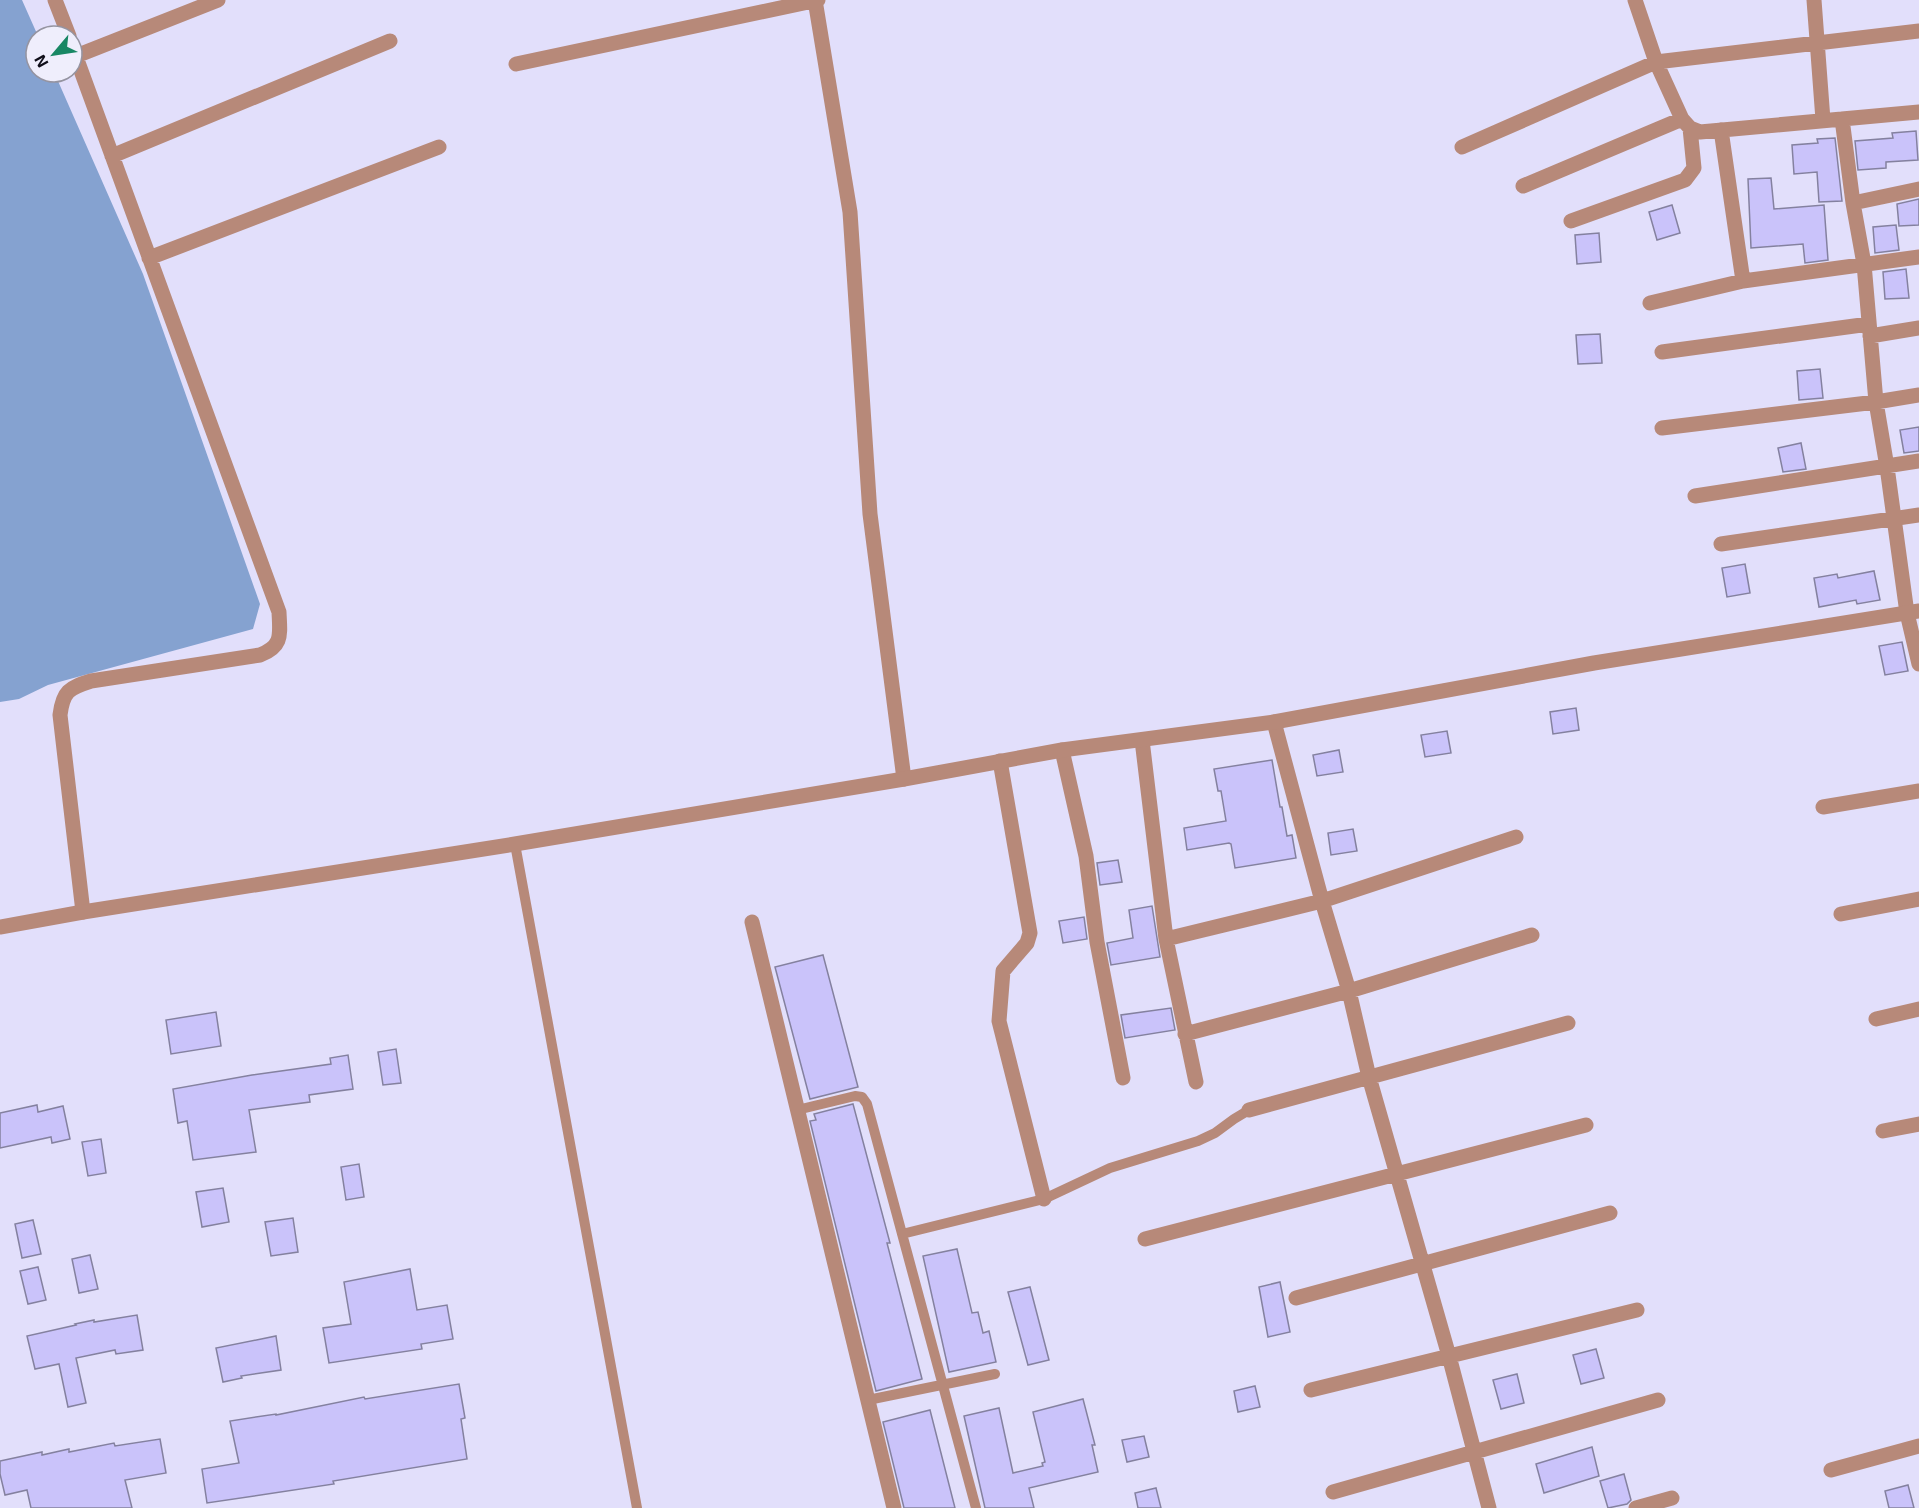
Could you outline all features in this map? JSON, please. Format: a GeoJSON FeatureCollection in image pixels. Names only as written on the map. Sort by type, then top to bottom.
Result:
{"type":"FeatureCollection","features":[{"type":"Feature","properties":{"kind":"street"},"geometry":{"type":"LineString","coordinates":[[56,0],[65,24]]}},
{"type":"Feature","properties":{"kind":"street"},"geometry":{"type":"LineString","coordinates":[[84,47],[218,0]]}},
{"type":"Feature","properties":{"kind":"street"},"geometry":{"type":"LineString","coordinates":[[516,64],[816,0],[850,212],[870,514],[904,779]]}},
{"type":"Feature","properties":{"kind":"street"},"geometry":{"type":"LineString","coordinates":[[1571,221],[1685,180],[1694,168],[1686,124],[1656,62],[1635,0]]}},
{"type":"Feature","properties":{"kind":"street"},"geometry":{"type":"LineString","coordinates":[[1814,0],[1823,120]]}},
{"type":"Feature","properties":{"kind":"street"},"geometry":{"type":"LineString","coordinates":[[1462,147],[1656,62],[1919,31]]}},
{"type":"Feature","properties":{"kind":"street"},"geometry":{"type":"LineString","coordinates":[[112,156],[390,41]]}},
{"type":"Feature","properties":{"kind":"street"},"geometry":{"type":"LineString","coordinates":[[83,912],[60,715],[62,700],[72,687],[91,681],[260,655],[272,650],[280,637],[279,612],[84,79]]}},
{"type":"Feature","properties":{"kind":"street"},"geometry":{"type":"LineString","coordinates":[[1686,124],[1700,132],[1919,112]]}},
{"type":"Feature","properties":{"kind":"street"},"geometry":{"type":"LineString","coordinates":[[1842,119],[1864,264],[1876,402],[1913,612],[1919,664]]}},
{"type":"Feature","properties":{"kind":"street"},"geometry":{"type":"LineString","coordinates":[[1523,186],[1686,124]]}},
{"type":"Feature","properties":{"kind":"street"},"geometry":{"type":"LineString","coordinates":[[1721,130],[1743,281]]}},
{"type":"Feature","properties":{"kind":"street"},"geometry":{"type":"LineString","coordinates":[[149,258],[440,147]]}},
{"type":"Feature","properties":{"kind":"street"},"geometry":{"type":"LineString","coordinates":[[1853,203],[1919,189]]}},
{"type":"Feature","properties":{"kind":"street"},"geometry":{"type":"LineString","coordinates":[[1650,303],[1743,281],[1919,257]]}},
{"type":"Feature","properties":{"kind":"street"},"geometry":{"type":"LineString","coordinates":[[1662,352],[1870,330],[1919,328]]}},
{"type":"Feature","properties":{"kind":"street"},"geometry":{"type":"LineString","coordinates":[[1662,428],[1919,395]]}},
{"type":"Feature","properties":{"kind":"street"},"geometry":{"type":"LineString","coordinates":[[1695,496],[1919,461]]}},
{"type":"Feature","properties":{"kind":"street"},"geometry":{"type":"LineString","coordinates":[[1721,544],[1919,515]]}},
{"type":"Feature","properties":{"kind":"street"},"geometry":{"type":"LineString","coordinates":[[0,927],[515,844],[904,779],[1062,750],[1274,722],[1593,663],[1913,612]]}},
{"type":"Feature","properties":{"kind":"street"},"geometry":{"type":"LineString","coordinates":[[1274,722],[1322,901],[1349,991],[1369,1077],[1449,1356],[1489,1508]]}},
{"type":"Feature","properties":{"kind":"street"},"geometry":{"type":"LineString","coordinates":[[1142,740],[1166,939],[1196,1082]]}},
{"type":"Feature","properties":{"kind":"street"},"geometry":{"type":"LineString","coordinates":[[1062,750],[1086,856],[1097,942],[1123,1078]]}},
{"type":"Feature","properties":{"kind":"street"},"geometry":{"type":"LineString","coordinates":[[1000,761],[1030,933],[1027,943],[1003,970],[999,1021],[1044,1199]]}},
{"type":"Feature","properties":{"kind":"street"},"geometry":{"type":"LineString","coordinates":[[1823,807],[1919,791]]}},
{"type":"Feature","properties":{"kind":"street"},"geometry":{"type":"LineString","coordinates":[[1166,939],[1322,901],[1516,837]]}},
{"type":"Feature","properties":{"kind":"street"},"geometry":{"type":"LineString","coordinates":[[1841,914],[1919,899]]}},
{"type":"Feature","properties":{"kind":"street"},"geometry":{"type":"LineString","coordinates":[[752,922],[894,1508]]}},
{"type":"Feature","properties":{"kind":"street"},"geometry":{"type":"LineString","coordinates":[[1185,1034],[1349,991],[1532,935]]}},
{"type":"Feature","properties":{"kind":"street"},"geometry":{"type":"LineString","coordinates":[[1876,1019],[1919,1009]]}},
{"type":"Feature","properties":{"kind":"street"},"geometry":{"type":"LineString","coordinates":[[1249,1110],[1568,1023]]}},
{"type":"Feature","properties":{"kind":"street"},"geometry":{"type":"LineString","coordinates":[[1883,1131],[1919,1124]]}},
{"type":"Feature","properties":{"kind":"street"},"geometry":{"type":"LineString","coordinates":[[1144,1239],[1586,1125]]}},
{"type":"Feature","properties":{"kind":"street"},"geometry":{"type":"LineString","coordinates":[[1296,1298],[1610,1213]]}},
{"type":"Feature","properties":{"kind":"street"},"geometry":{"type":"LineString","coordinates":[[1311,1390],[1636,1310]]}},
{"type":"Feature","properties":{"kind":"street"},"geometry":{"type":"LineString","coordinates":[[1333,1492],[1658,1400]]}},
{"type":"Feature","properties":{"kind":"street"},"geometry":{"type":"LineString","coordinates":[[1831,1470],[1919,1446]]}},
{"type":"Feature","properties":{"kind":"street"},"geometry":{"type":"LineString","coordinates":[[1636,1508],[1672,1498]]}},
{"type":"Feature","properties":{"kind":"lane"},"geometry":{"type":"LineString","coordinates":[[515,844],[636,1508]]}},
{"type":"Feature","properties":{"kind":"lane"},"geometry":{"type":"LineString","coordinates":[[797,1110],[855,1096],[862,1097],[867,1104],[976,1508]]}},
{"type":"Feature","properties":{"kind":"lane"},"geometry":{"type":"LineString","coordinates":[[902,1234],[1044,1199],[1110,1168],[1198,1141],[1215,1133],[1249,1110]]}},
{"type":"Feature","properties":{"kind":"lane"},"geometry":{"type":"LineString","coordinates":[[868,1401],[994,1374]]}},
{"type":"Feature","properties":{"kind":"water"},"geometry":{"type":"Polygon","coordinates":[[[0,0],[22,0],[33,24],[24,24],[24,84],[59,84],[143,274],[260,604],[253,629],[48,685],[19,699],[0,702],[0,0]]]}},
{"type":"Feature","properties":{"kind":"building"},"geometry":{"type":"Polygon","coordinates":[[[1916,131],[1918,160],[1886,162],[1886,168],[1858,170],[1855,141],[1893,138],[1892,133],[1916,131]]]}},
{"type":"Feature","properties":{"kind":"building"},"geometry":{"type":"Polygon","coordinates":[[[1835,138],[1842,201],[1819,202],[1817,172],[1794,174],[1792,145],[1818,143],[1817,139],[1835,138]]]}},
{"type":"Feature","properties":{"kind":"building"},"geometry":{"type":"Polygon","coordinates":[[[1771,178],[1774,209],[1824,205],[1828,260],[1805,263],[1803,244],[1751,248],[1748,179],[1771,178]]]}},
{"type":"Feature","properties":{"kind":"building"},"geometry":{"type":"Polygon","coordinates":[[[1919,199],[1919,225],[1899,226],[1897,204],[1919,199]]]}},
{"type":"Feature","properties":{"kind":"building"},"geometry":{"type":"Polygon","coordinates":[[[1672,205],[1680,233],[1657,240],[1649,212],[1672,205]]]}},
{"type":"Feature","properties":{"kind":"building"},"geometry":{"type":"Polygon","coordinates":[[[1896,225],[1899,250],[1875,253],[1873,227],[1896,225]]]}},
{"type":"Feature","properties":{"kind":"building"},"geometry":{"type":"Polygon","coordinates":[[[1599,233],[1601,262],[1577,264],[1575,235],[1599,233]]]}},
{"type":"Feature","properties":{"kind":"building"},"geometry":{"type":"Polygon","coordinates":[[[1906,269],[1909,298],[1885,299],[1883,272],[1906,269]]]}},
{"type":"Feature","properties":{"kind":"building"},"geometry":{"type":"Polygon","coordinates":[[[1600,334],[1602,363],[1578,364],[1576,335],[1600,334]]]}},
{"type":"Feature","properties":{"kind":"building"},"geometry":{"type":"Polygon","coordinates":[[[1820,369],[1823,398],[1799,400],[1797,371],[1820,369]]]}},
{"type":"Feature","properties":{"kind":"building"},"geometry":{"type":"Polygon","coordinates":[[[1919,427],[1919,451],[1904,453],[1900,430],[1919,427]]]}},
{"type":"Feature","properties":{"kind":"building"},"geometry":{"type":"Polygon","coordinates":[[[1801,443],[1806,469],[1783,472],[1778,448],[1801,443]]]}},
{"type":"Feature","properties":{"kind":"building"},"geometry":{"type":"Polygon","coordinates":[[[1745,564],[1750,593],[1727,597],[1722,568],[1745,564]]]}},
{"type":"Feature","properties":{"kind":"building"},"geometry":{"type":"Polygon","coordinates":[[[1874,571],[1880,600],[1857,604],[1856,600],[1819,607],[1814,578],[1837,574],[1838,578],[1874,571]]]}},
{"type":"Feature","properties":{"kind":"building"},"geometry":{"type":"Polygon","coordinates":[[[1902,642],[1908,671],[1885,675],[1879,646],[1902,642]]]}},
{"type":"Feature","properties":{"kind":"building"},"geometry":{"type":"Polygon","coordinates":[[[1576,708],[1579,730],[1553,734],[1550,712],[1576,708]]]}},
{"type":"Feature","properties":{"kind":"building"},"geometry":{"type":"Polygon","coordinates":[[[1447,731],[1451,753],[1425,757],[1421,735],[1447,731]]]}},
{"type":"Feature","properties":{"kind":"building"},"geometry":{"type":"Polygon","coordinates":[[[1339,750],[1343,772],[1317,776],[1313,755],[1339,750]]]}},
{"type":"Feature","properties":{"kind":"building"},"geometry":{"type":"Polygon","coordinates":[[[1272,760],[1287,836],[1292,835],[1296,858],[1235,868],[1229,843],[1187,850],[1184,828],[1226,821],[1221,791],[1218,791],[1214,769],[1272,760]]]}},
{"type":"Feature","properties":{"kind":"building"},"geometry":{"type":"Polygon","coordinates":[[[1353,829],[1357,851],[1331,855],[1328,833],[1353,829]]]}},
{"type":"Feature","properties":{"kind":"building"},"geometry":{"type":"Polygon","coordinates":[[[1118,860],[1122,882],[1100,885],[1097,863],[1118,860]]]}},
{"type":"Feature","properties":{"kind":"building"},"geometry":{"type":"Polygon","coordinates":[[[1152,906],[1160,957],[1111,965],[1107,943],[1133,938],[1129,910],[1152,906]]]}},
{"type":"Feature","properties":{"kind":"building"},"geometry":{"type":"Polygon","coordinates":[[[1084,917],[1087,939],[1063,943],[1059,921],[1084,917]]]}},
{"type":"Feature","properties":{"kind":"building"},"geometry":{"type":"Polygon","coordinates":[[[823,955],[858,1087],[810,1099],[775,967],[823,955]]]}},
{"type":"Feature","properties":{"kind":"building"},"geometry":{"type":"Polygon","coordinates":[[[1171,1008],[1175,1030],[1125,1038],[1121,1015],[1171,1008]]]}},
{"type":"Feature","properties":{"kind":"building"},"geometry":{"type":"Polygon","coordinates":[[[216,1012],[221,1046],[171,1054],[166,1020],[216,1012]]]}},
{"type":"Feature","properties":{"kind":"building"},"geometry":{"type":"Polygon","coordinates":[[[396,1049],[401,1083],[383,1085],[378,1052],[396,1049]]]}},
{"type":"Feature","properties":{"kind":"building"},"geometry":{"type":"Polygon","coordinates":[[[348,1055],[353,1089],[309,1095],[310,1102],[249,1110],[256,1152],[193,1160],[187,1121],[178,1123],[173,1089],[331,1064],[330,1058],[348,1055]]]}},
{"type":"Feature","properties":{"kind":"building"},"geometry":{"type":"Polygon","coordinates":[[[853,1104],[890,1243],[887,1243],[922,1379],[876,1391],[810,1121],[816,1120],[814,1114],[853,1104]]]}},
{"type":"Feature","properties":{"kind":"building"},"geometry":{"type":"Polygon","coordinates":[[[37,1105],[38,1112],[63,1106],[70,1139],[52,1143],[51,1137],[0,1148],[0,1113],[37,1105]]]}},
{"type":"Feature","properties":{"kind":"building"},"geometry":{"type":"Polygon","coordinates":[[[101,1139],[106,1173],[88,1176],[82,1142],[101,1139]]]}},
{"type":"Feature","properties":{"kind":"building"},"geometry":{"type":"Polygon","coordinates":[[[359,1164],[364,1197],[346,1200],[341,1167],[359,1164]]]}},
{"type":"Feature","properties":{"kind":"building"},"geometry":{"type":"Polygon","coordinates":[[[223,1188],[229,1222],[202,1227],[196,1192],[223,1188]]]}},
{"type":"Feature","properties":{"kind":"building"},"geometry":{"type":"Polygon","coordinates":[[[293,1218],[298,1252],[271,1256],[265,1222],[293,1218]]]}},
{"type":"Feature","properties":{"kind":"building"},"geometry":{"type":"Polygon","coordinates":[[[33,1220],[41,1254],[22,1258],[15,1224],[33,1220]]]}},
{"type":"Feature","properties":{"kind":"building"},"geometry":{"type":"Polygon","coordinates":[[[957,1249],[972,1313],[978,1312],[983,1333],[989,1331],[996,1362],[949,1372],[923,1256],[957,1249]]]}},
{"type":"Feature","properties":{"kind":"building"},"geometry":{"type":"Polygon","coordinates":[[[90,1255],[98,1289],[79,1293],[72,1259],[90,1255]]]}},
{"type":"Feature","properties":{"kind":"building"},"geometry":{"type":"Polygon","coordinates":[[[38,1267],[46,1300],[28,1304],[20,1271],[38,1267]]]}},
{"type":"Feature","properties":{"kind":"building"},"geometry":{"type":"Polygon","coordinates":[[[410,1269],[417,1310],[447,1305],[453,1339],[421,1344],[422,1349],[329,1363],[323,1328],[351,1324],[344,1282],[410,1269]]]}},
{"type":"Feature","properties":{"kind":"building"},"geometry":{"type":"Polygon","coordinates":[[[1280,1282],[1290,1332],[1268,1337],[1259,1287],[1280,1282]]]}},
{"type":"Feature","properties":{"kind":"building"},"geometry":{"type":"Polygon","coordinates":[[[1030,1287],[1049,1360],[1028,1365],[1008,1292],[1030,1287]]]}},
{"type":"Feature","properties":{"kind":"building"},"geometry":{"type":"Polygon","coordinates":[[[137,1315],[143,1350],[116,1354],[115,1350],[76,1358],[86,1403],[68,1407],[59,1364],[35,1369],[27,1336],[94,1320],[94,1322],[137,1315]]]}},
{"type":"Feature","properties":{"kind":"building"},"geometry":{"type":"Polygon","coordinates":[[[276,1336],[281,1370],[241,1376],[242,1378],[223,1382],[216,1348],[276,1336]]]}},
{"type":"Feature","properties":{"kind":"building"},"geometry":{"type":"Polygon","coordinates":[[[1596,1349],[1604,1378],[1581,1384],[1573,1355],[1596,1349]]]}},
{"type":"Feature","properties":{"kind":"building"},"geometry":{"type":"Polygon","coordinates":[[[1517,1374],[1524,1403],[1501,1409],[1493,1380],[1517,1374]]]}},
{"type":"Feature","properties":{"kind":"building"},"geometry":{"type":"Polygon","coordinates":[[[459,1384],[465,1418],[461,1419],[467,1459],[333,1481],[334,1484],[207,1503],[202,1469],[239,1463],[230,1421],[276,1415],[364,1397],[365,1399],[459,1384]]]}},
{"type":"Feature","properties":{"kind":"building"},"geometry":{"type":"Polygon","coordinates":[[[1255,1386],[1260,1407],[1238,1412],[1234,1391],[1255,1386]]]}},
{"type":"Feature","properties":{"kind":"building"},"geometry":{"type":"Polygon","coordinates":[[[1083,1399],[1095,1445],[1092,1445],[1098,1472],[1029,1488],[1034,1508],[985,1508],[964,1416],[999,1408],[1013,1473],[1043,1466],[1042,1463],[1045,1462],[1033,1412],[1083,1399]]]}},
{"type":"Feature","properties":{"kind":"building"},"geometry":{"type":"Polygon","coordinates":[[[930,1410],[955,1508],[904,1508],[883,1422],[930,1410]]]}},
{"type":"Feature","properties":{"kind":"building"},"geometry":{"type":"Polygon","coordinates":[[[1144,1436],[1149,1457],[1127,1462],[1122,1440],[1144,1436]]]}},
{"type":"Feature","properties":{"kind":"building"},"geometry":{"type":"Polygon","coordinates":[[[160,1439],[166,1473],[125,1480],[132,1508],[31,1508],[27,1490],[5,1495],[0,1474],[0,1461],[42,1452],[42,1455],[69,1449],[69,1452],[114,1443],[115,1446],[160,1439]]]}},
{"type":"Feature","properties":{"kind":"building"},"geometry":{"type":"Polygon","coordinates":[[[1592,1447],[1599,1476],[1544,1493],[1536,1464],[1592,1447]]]}},
{"type":"Feature","properties":{"kind":"building"},"geometry":{"type":"Polygon","coordinates":[[[1624,1474],[1631,1500],[1627,1504],[1608,1508],[1600,1481],[1624,1474]]]}},
{"type":"Feature","properties":{"kind":"building"},"geometry":{"type":"Polygon","coordinates":[[[1908,1485],[1914,1508],[1889,1508],[1885,1491],[1908,1485]]]}},
{"type":"Feature","properties":{"kind":"building"},"geometry":{"type":"Polygon","coordinates":[[[1156,1488],[1161,1508],[1138,1508],[1135,1493],[1156,1488]]]}}]}
